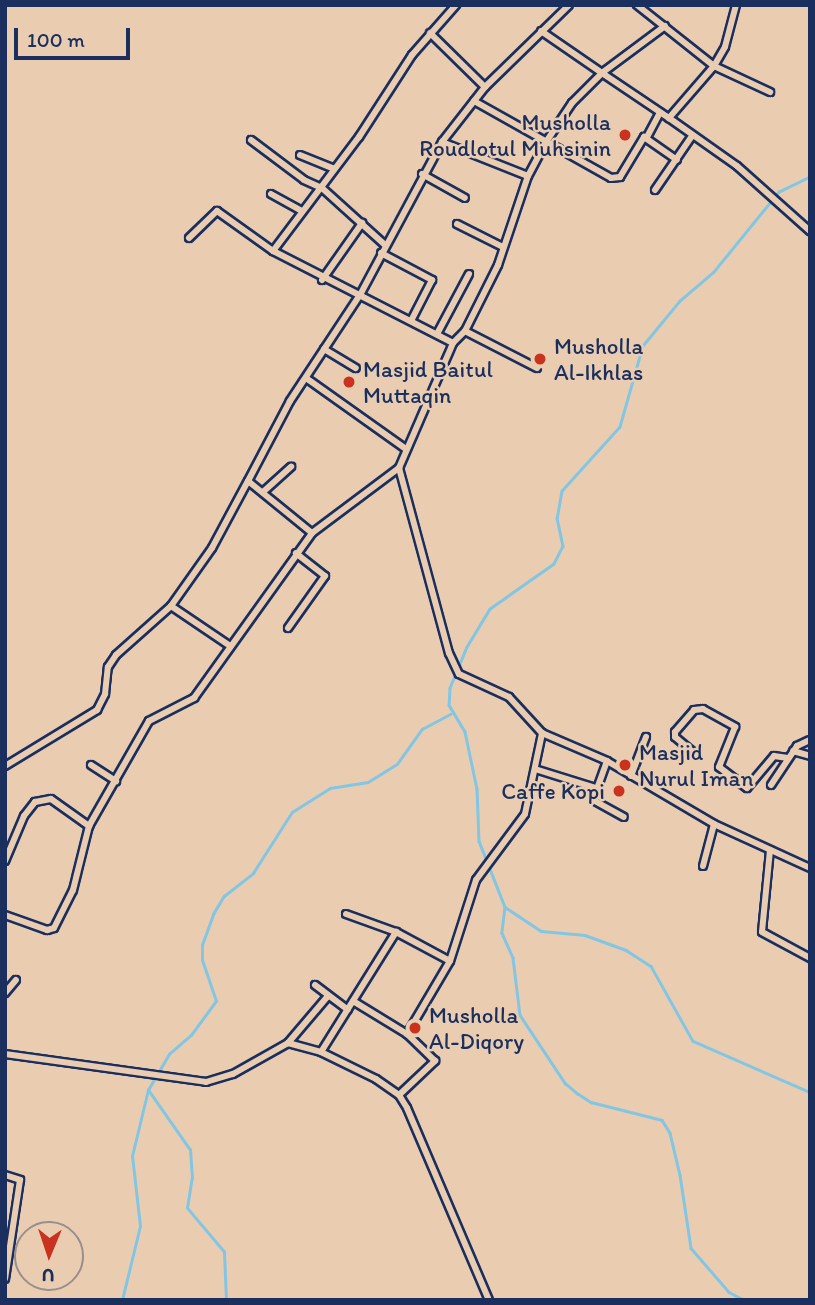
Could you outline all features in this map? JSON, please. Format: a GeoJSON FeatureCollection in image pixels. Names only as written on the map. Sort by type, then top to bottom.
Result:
{"type":"FeatureCollection","features":[{"type":"Feature","properties":{"kind":"street"},"geometry":{"type":"LineString","coordinates":[[273,251],[322,188],[429,33],[456,5]]}},
{"type":"Feature","properties":{"kind":"street"},"geometry":{"type":"LineString","coordinates":[[5,766],[97,710],[105,694],[108,667],[116,655],[171,606],[212,548],[306,378],[360,295],[422,174],[442,142],[485,87],[569,5]]}},
{"type":"Feature","properties":{"kind":"street"},"geometry":{"type":"LineString","coordinates":[[637,5],[714,66],[770,92]]}},
{"type":"Feature","properties":{"kind":"street"},"geometry":{"type":"LineString","coordinates":[[669,118],[714,66],[725,47],[736,5]]}},
{"type":"Feature","properties":{"kind":"street"},"geometry":{"type":"LineString","coordinates":[[5,915],[47,930],[54,928],[73,890],[89,826],[149,720],[194,698],[312,533],[399,468],[453,343],[465,331],[503,247],[528,176],[546,142],[572,103],[602,73],[665,26]]}},
{"type":"Feature","properties":{"kind":"street"},"geometry":{"type":"LineString","coordinates":[[541,31],[737,166],[810,231]]}},
{"type":"Feature","properties":{"kind":"street"},"geometry":{"type":"LineString","coordinates":[[429,33],[485,87]]}},
{"type":"Feature","properties":{"kind":"street"},"geometry":{"type":"LineString","coordinates":[[474,100],[615,178],[647,137],[660,113]]}},
{"type":"Feature","properties":{"kind":"street"},"geometry":{"type":"LineString","coordinates":[[655,190],[692,136]]}},
{"type":"Feature","properties":{"kind":"street"},"geometry":{"type":"LineString","coordinates":[[647,137],[677,160]]}},
{"type":"Feature","properties":{"kind":"street"},"geometry":{"type":"LineString","coordinates":[[251,141],[304,180],[322,188],[385,245]]}},
{"type":"Feature","properties":{"kind":"street"},"geometry":{"type":"LineString","coordinates":[[442,142],[528,176]]}},
{"type":"Feature","properties":{"kind":"street"},"geometry":{"type":"LineString","coordinates":[[300,155],[334,169]]}},
{"type":"Feature","properties":{"kind":"street"},"geometry":{"type":"LineString","coordinates":[[422,174],[465,198]]}},
{"type":"Feature","properties":{"kind":"street"},"geometry":{"type":"LineString","coordinates":[[271,194],[302,211]]}},
{"type":"Feature","properties":{"kind":"street"},"geometry":{"type":"LineString","coordinates":[[189,238],[218,211],[273,251],[322,280],[360,295],[453,343]]}},
{"type":"Feature","properties":{"kind":"street"},"geometry":{"type":"LineString","coordinates":[[322,280],[362,223]]}},
{"type":"Feature","properties":{"kind":"street"},"geometry":{"type":"LineString","coordinates":[[457,224],[503,247]]}},
{"type":"Feature","properties":{"kind":"street"},"geometry":{"type":"LineString","coordinates":[[381,253],[432,280],[411,321]]}},
{"type":"Feature","properties":{"kind":"street"},"geometry":{"type":"LineString","coordinates":[[437,334],[470,274]]}},
{"type":"Feature","properties":{"kind":"street"},"geometry":{"type":"LineString","coordinates":[[465,331],[537,368]]}},
{"type":"Feature","properties":{"kind":"street"},"geometry":{"type":"LineString","coordinates":[[324,349],[356,368]]}},
{"type":"Feature","properties":{"kind":"street"},"geometry":{"type":"LineString","coordinates":[[306,378],[406,449]]}},
{"type":"Feature","properties":{"kind":"street"},"geometry":{"type":"LineString","coordinates":[[263,492],[291,467]]}},
{"type":"Feature","properties":{"kind":"street"},"geometry":{"type":"LineString","coordinates":[[399,468],[449,653],[459,674],[509,697],[542,733],[607,761],[715,824],[810,869]]}},
{"type":"Feature","properties":{"kind":"street"},"geometry":{"type":"LineString","coordinates":[[248,481],[312,533]]}},
{"type":"Feature","properties":{"kind":"street"},"geometry":{"type":"LineString","coordinates":[[288,628],[325,576],[296,553]]}},
{"type":"Feature","properties":{"kind":"street"},"geometry":{"type":"LineString","coordinates":[[171,606],[230,646]]}},
{"type":"Feature","properties":{"kind":"street"},"geometry":{"type":"LineString","coordinates":[[693,752],[675,737],[675,732],[694,710],[703,709],[735,727],[719,767],[747,788],[774,756],[788,758]]}},
{"type":"Feature","properties":{"kind":"street"},"geometry":{"type":"LineString","coordinates":[[407,1034],[450,961],[476,880],[525,814],[542,733]]}},
{"type":"Feature","properties":{"kind":"street"},"geometry":{"type":"LineString","coordinates":[[631,776],[646,737]]}},
{"type":"Feature","properties":{"kind":"street"},"geometry":{"type":"LineString","coordinates":[[771,785],[793,751],[810,740]]}},
{"type":"Feature","properties":{"kind":"street"},"geometry":{"type":"LineString","coordinates":[[793,751],[810,756]]}},
{"type":"Feature","properties":{"kind":"street"},"geometry":{"type":"LineString","coordinates":[[607,761],[596,788],[594,802],[624,817]]}},
{"type":"Feature","properties":{"kind":"street"},"geometry":{"type":"LineString","coordinates":[[91,765],[116,782]]}},
{"type":"Feature","properties":{"kind":"street"},"geometry":{"type":"LineString","coordinates":[[535,769],[596,788]]}},
{"type":"Feature","properties":{"kind":"street"},"geometry":{"type":"LineString","coordinates":[[5,861],[24,816],[41,799],[51,799],[89,826]]}},
{"type":"Feature","properties":{"kind":"street"},"geometry":{"type":"LineString","coordinates":[[703,866],[715,824]]}},
{"type":"Feature","properties":{"kind":"street"},"geometry":{"type":"LineString","coordinates":[[771,850],[761,930],[810,958]]}},
{"type":"Feature","properties":{"kind":"street"},"geometry":{"type":"LineString","coordinates":[[346,914],[396,932],[450,961]]}},
{"type":"Feature","properties":{"kind":"street"},"geometry":{"type":"LineString","coordinates":[[321,1052],[396,932]]}},
{"type":"Feature","properties":{"kind":"street"},"geometry":{"type":"LineString","coordinates":[[5,993],[16,980]]}},
{"type":"Feature","properties":{"kind":"street"},"geometry":{"type":"LineString","coordinates":[[316,985],[348,1010]]}},
{"type":"Feature","properties":{"kind":"street"},"geometry":{"type":"LineString","coordinates":[[5,1054],[149,1071],[206,1082],[233,1074],[288,1043],[328,996]]}},
{"type":"Feature","properties":{"kind":"street"},"geometry":{"type":"LineString","coordinates":[[353,1002],[407,1034],[435,1061],[399,1095]]}},
{"type":"Feature","properties":{"kind":"street"},"geometry":{"type":"LineString","coordinates":[[288,1043],[321,1052],[399,1095],[489,1300]]}},
{"type":"Feature","properties":{"kind":"street"},"geometry":{"type":"LineString","coordinates":[[5,1175],[20,1180],[5,1279]]}},
{"type":"Feature","properties":{"kind":"waterway"},"geometry":{"type":"LineString","coordinates":[[810,177],[779,192],[714,272],[680,301],[643,346],[620,427],[562,491],[557,518],[563,546],[554,564],[490,609],[467,647],[450,688],[449,705],[465,732],[477,789],[479,841],[505,907],[541,931],[585,935],[626,950],[651,966],[693,1041],[810,1092]]}},
{"type":"Feature","properties":{"kind":"waterway"},"geometry":{"type":"LineString","coordinates":[[226,1300],[224,1252],[187,1208],[192,1178],[190,1150],[148,1090],[169,1054],[191,1035],[216,1001],[202,960],[202,945],[213,914],[224,896],[253,873],[292,812],[330,788],[368,782],[397,764],[422,729],[450,714]]}},
{"type":"Feature","properties":{"kind":"waterway"},"geometry":{"type":"LineString","coordinates":[[505,907],[502,933],[513,958],[520,1015],[565,1083],[577,1093],[591,1102],[662,1120],[670,1133],[680,1175],[691,1248],[729,1292],[744,1300]]}},
{"type":"Feature","properties":{"kind":"waterway"},"geometry":{"type":"LineString","coordinates":[[122,1300],[140,1226],[132,1156],[148,1090]]}},
{"type":"Feature","properties":{"kind":"place","name":"Musholla Roudlotul Muhsinin"},"geometry":{"type":"Point","coordinates":[625,135]}},
{"type":"Feature","properties":{"kind":"place","name":"Musholla Al-Ikhlas"},"geometry":{"type":"Point","coordinates":[540,359]}},
{"type":"Feature","properties":{"kind":"place","name":"Masjid Baitul Muttaqin"},"geometry":{"type":"Point","coordinates":[349,382]}},
{"type":"Feature","properties":{"kind":"place","name":"Masjid Nurul Iman"},"geometry":{"type":"Point","coordinates":[625,765]}},
{"type":"Feature","properties":{"kind":"place","name":"Caffe Kopi"},"geometry":{"type":"Point","coordinates":[619,791]}},
{"type":"Feature","properties":{"kind":"place","name":"Musholla Al-Diqory"},"geometry":{"type":"Point","coordinates":[415,1028]}}]}
